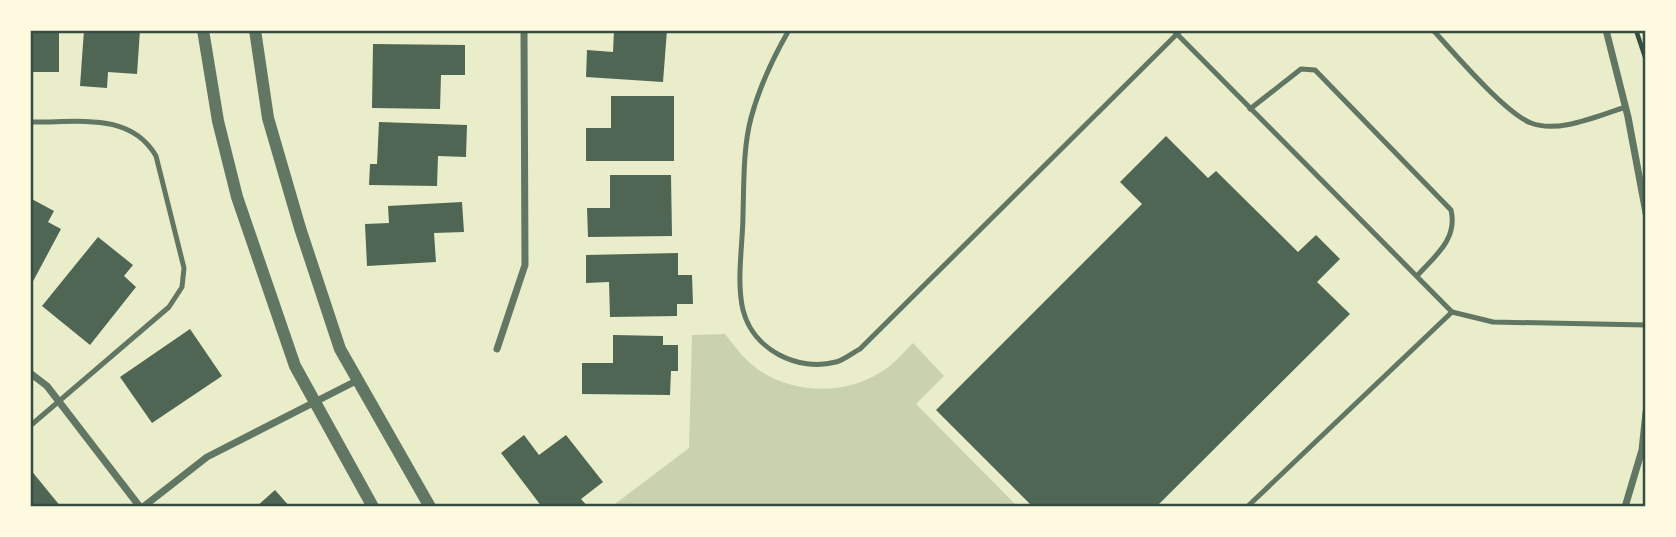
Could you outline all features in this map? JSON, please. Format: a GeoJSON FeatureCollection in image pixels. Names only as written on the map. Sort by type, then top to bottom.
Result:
{"type":"FeatureCollection","features":[{"type":"Feature","properties":{"kind":"street"},"geometry":{"type":"LineString","coordinates":[[202,30],[218,121],[237,197],[295,366],[373,507]]}},
{"type":"Feature","properties":{"kind":"street"},"geometry":{"type":"LineString","coordinates":[[254,30],[268,118],[340,349],[430,507]]}},
{"type":"Feature","properties":{"kind":"street"},"geometry":{"type":"LineString","coordinates":[[497,349],[525,265],[524,30]]}},
{"type":"Feature","properties":{"kind":"street"},"geometry":{"type":"LineString","coordinates":[[1606,30],[1626,107],[1646,213]]}},
{"type":"Feature","properties":{"kind":"street"},"geometry":{"type":"LineString","coordinates":[[30,373],[47,386],[142,507],[208,457],[358,380]]}},
{"type":"Feature","properties":{"kind":"street"},"geometry":{"type":"LineString","coordinates":[[1626,507],[1642,450],[1646,412]]}},
{"type":"Feature","properties":{"kind":"lane"},"geometry":{"type":"LineString","coordinates":[[789,30],[750,119],[744,172],[741,283],[743,311],[757,338],[772,352],[795,363],[836,362],[860,349],[1177,32],[1452,312],[1493,322],[1646,325]]}},
{"type":"Feature","properties":{"kind":"lane"},"geometry":{"type":"LineString","coordinates":[[1433,30],[1474,76],[1530,123],[1551,126],[1626,107]]}},
{"type":"Feature","properties":{"kind":"lane"},"geometry":{"type":"LineString","coordinates":[[1250,109],[1301,69],[1315,71],[1451,210],[1454,221],[1452,236],[1417,276]]}},
{"type":"Feature","properties":{"kind":"lane"},"geometry":{"type":"LineString","coordinates":[[30,122],[120,125],[135,131],[148,142],[156,156],[184,268],[182,288],[169,307],[30,426]]}},
{"type":"Feature","properties":{"kind":"lane"},"geometry":{"type":"LineString","coordinates":[[1247,507],[1452,312]]}},
{"type":"Feature","properties":{"kind":"path"},"geometry":{"type":"LineString","coordinates":[[1636,30],[1646,60]]}},
{"type":"Feature","properties":{"kind":"green space"},"geometry":{"type":"Polygon","coordinates":[[[725,334],[747,360],[764,373],[780,381],[814,389],[849,386],[866,380],[890,366],[913,343],[944,376],[916,404],[1018,507],[611,507],[689,448],[692,335],[725,334]]]}},
{"type":"Feature","properties":{"kind":"building"},"geometry":{"type":"Polygon","coordinates":[[[30,30],[59,30],[59,72],[30,72],[30,30]]]}},
{"type":"Feature","properties":{"kind":"building"},"geometry":{"type":"Polygon","coordinates":[[[84,30],[140,30],[137,74],[108,72],[107,88],[80,86],[84,30]]]}},
{"type":"Feature","properties":{"kind":"building"},"geometry":{"type":"Polygon","coordinates":[[[614,30],[667,30],[663,82],[586,77],[587,50],[613,52],[614,30]]]}},
{"type":"Feature","properties":{"kind":"building"},"geometry":{"type":"Polygon","coordinates":[[[373,44],[465,45],[465,75],[441,75],[440,109],[372,108],[373,44]]]}},
{"type":"Feature","properties":{"kind":"building"},"geometry":{"type":"Polygon","coordinates":[[[611,96],[674,96],[674,161],[586,161],[586,128],[611,128],[611,96]]]}},
{"type":"Feature","properties":{"kind":"building"},"geometry":{"type":"Polygon","coordinates":[[[379,122],[467,125],[466,157],[438,156],[437,186],[369,185],[370,164],[377,164],[379,122]]]}},
{"type":"Feature","properties":{"kind":"building"},"geometry":{"type":"Polygon","coordinates":[[[1166,136],[1208,178],[1216,171],[1298,252],[1316,235],[1340,259],[1317,282],[1350,314],[1156,507],[1033,507],[936,410],[1142,204],[1120,182],[1166,136]]]}},
{"type":"Feature","properties":{"kind":"building"},"geometry":{"type":"Polygon","coordinates":[[[610,175],[671,175],[672,236],[588,237],[587,208],[610,208],[610,175]]]}},
{"type":"Feature","properties":{"kind":"building"},"geometry":{"type":"Polygon","coordinates":[[[30,198],[54,211],[48,222],[61,229],[30,287],[30,198]]]}},
{"type":"Feature","properties":{"kind":"building"},"geometry":{"type":"Polygon","coordinates":[[[462,202],[464,232],[434,233],[436,262],[367,266],[365,224],[389,223],[388,206],[462,202]]]}},
{"type":"Feature","properties":{"kind":"building"},"geometry":{"type":"Polygon","coordinates":[[[98,237],[133,265],[124,276],[136,287],[90,345],[42,306],[98,237]]]}},
{"type":"Feature","properties":{"kind":"building"},"geometry":{"type":"Polygon","coordinates":[[[678,253],[678,275],[692,275],[693,304],[677,304],[677,316],[610,317],[609,282],[586,283],[586,255],[678,253]]]}},
{"type":"Feature","properties":{"kind":"building"},"geometry":{"type":"Polygon","coordinates":[[[190,329],[222,376],[152,423],[120,377],[190,329]]]}},
{"type":"Feature","properties":{"kind":"building"},"geometry":{"type":"Polygon","coordinates":[[[613,335],[663,336],[663,345],[678,345],[678,371],[671,371],[670,395],[582,394],[582,363],[613,363],[613,335]]]}},
{"type":"Feature","properties":{"kind":"building"},"geometry":{"type":"Polygon","coordinates":[[[524,435],[539,455],[566,435],[603,482],[581,499],[588,507],[542,507],[501,453],[524,435]]]}},
{"type":"Feature","properties":{"kind":"building"},"geometry":{"type":"Polygon","coordinates":[[[30,469],[61,507],[30,507],[30,469]]]}},
{"type":"Feature","properties":{"kind":"building"},"geometry":{"type":"Polygon","coordinates":[[[275,490],[290,507],[256,507],[275,490]]]}}]}
